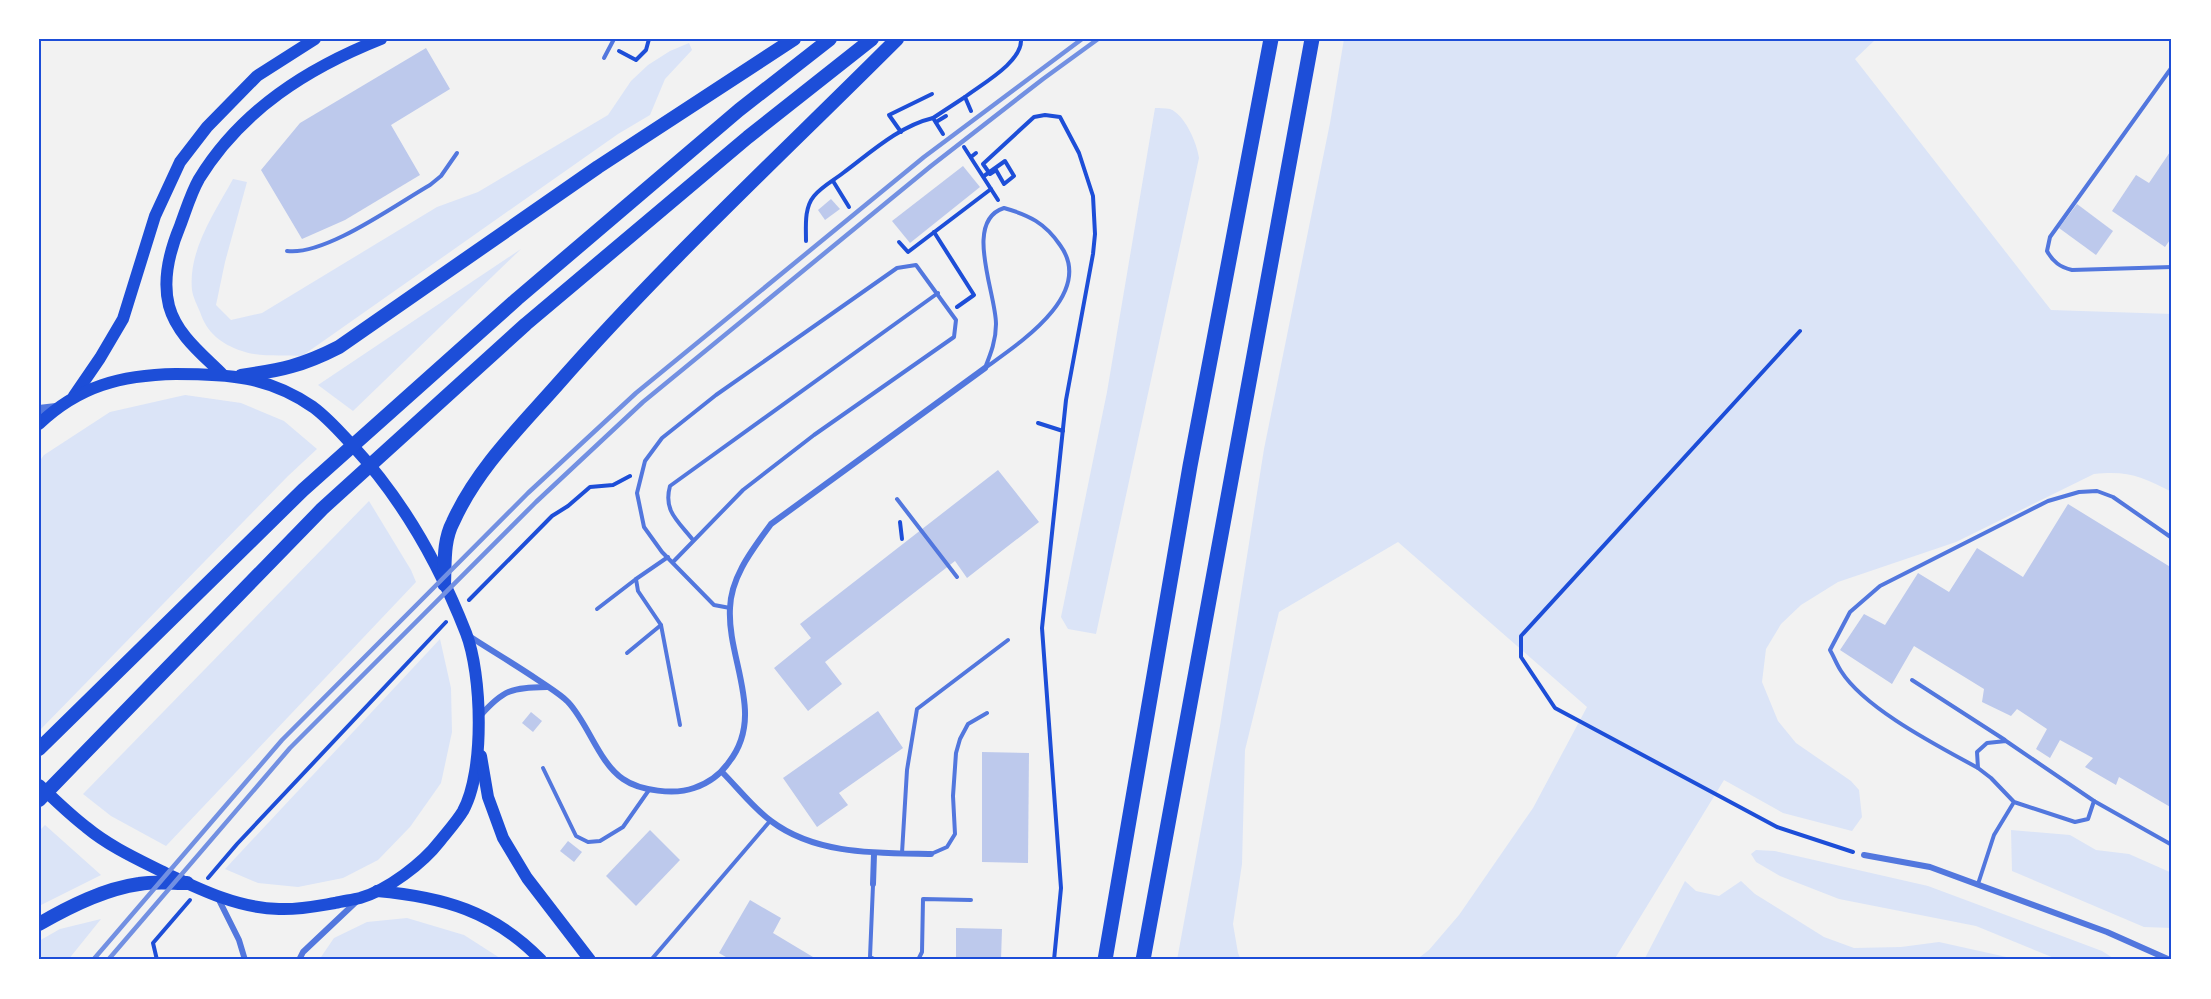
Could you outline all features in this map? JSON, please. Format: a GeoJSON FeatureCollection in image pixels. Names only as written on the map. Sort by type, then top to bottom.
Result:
{"type":"FeatureCollection","features":[{"type":"Feature","properties":{"kind":"highway"},"geometry":{"type":"LineString","coordinates":[[241,376],[288,369],[312,361],[339,347],[598,167],[794,39]]}},
{"type":"Feature","properties":{"kind":"highway"},"geometry":{"type":"LineString","coordinates":[[39,748],[303,489],[516,299],[739,110],[830,39]]}},
{"type":"Feature","properties":{"kind":"highway"},"geometry":{"type":"LineString","coordinates":[[39,800],[331,501],[526,324],[748,137],[872,39]]}},
{"type":"Feature","properties":{"kind":"highway"},"geometry":{"type":"LineString","coordinates":[[444,584],[445,546],[452,524],[469,489],[495,456],[602,333],[897,39]]}},
{"type":"Feature","properties":{"kind":"highway"},"geometry":{"type":"LineString","coordinates":[[1105,960],[1190,465],[1271,39]]}},
{"type":"Feature","properties":{"kind":"highway"},"geometry":{"type":"LineString","coordinates":[[1143,960],[1312,39]]}},
{"type":"Feature","properties":{"kind":"highway"},"geometry":{"type":"LineString","coordinates":[[39,924],[68,907],[99,895],[140,884],[187,883]]}},
{"type":"Feature","properties":{"kind":"main road"},"geometry":{"type":"LineString","coordinates":[[74,396],[100,358],[123,318],[155,216],[180,162],[207,128],[257,76],[315,39]]}},
{"type":"Feature","properties":{"kind":"main road"},"geometry":{"type":"LineString","coordinates":[[222,374],[185,338],[169,306],[166,277],[173,244],[199,179],[234,133],[278,93],[345,53],[381,39]]}},
{"type":"Feature","properties":{"kind":"main road"},"geometry":{"type":"LineString","coordinates":[[39,424],[56,408],[74,396],[113,381],[146,374],[241,376],[279,389],[311,406],[330,421],[374,469],[417,528],[464,630],[475,678],[479,743],[488,797],[503,838],[527,878],[590,960]]}},
{"type":"Feature","properties":{"kind":"main road"},"geometry":{"type":"LineString","coordinates":[[39,785],[86,828],[121,852],[187,883],[247,905],[280,909],[316,907],[359,898],[377,891],[434,849],[464,810],[475,776],[479,743]]}},
{"type":"Feature","properties":{"kind":"main road"},"geometry":{"type":"LineString","coordinates":[[377,891],[433,898],[465,908],[495,923],[520,940],[542,960]]}},
{"type":"Feature","properties":{"kind":"street"},"geometry":{"type":"LineString","coordinates":[[464,630],[567,701],[605,759],[623,779],[649,789],[682,792],[706,784],[722,772],[738,751],[746,724],[740,672],[731,631],[730,608],[734,585],[749,554],[771,524],[985,368]]}},
{"type":"Feature","properties":{"kind":"street"},"geometry":{"type":"LineString","coordinates":[[39,410],[56,408]]}},
{"type":"Feature","properties":{"kind":"street"},"geometry":{"type":"LineString","coordinates":[[478,718],[496,698],[508,692],[521,688],[547,687]]}},
{"type":"Feature","properties":{"kind":"street"},"geometry":{"type":"LineString","coordinates":[[722,772],[770,821],[795,835],[847,851],[874,854],[931,854]]}},
{"type":"Feature","properties":{"kind":"street"},"geometry":{"type":"LineString","coordinates":[[873,884],[874,854]]}},
{"type":"Feature","properties":{"kind":"street"},"geometry":{"type":"LineString","coordinates":[[1864,855],[1930,867],[2107,932],[2170,960]]}},
{"type":"Feature","properties":{"kind":"street"},"geometry":{"type":"LineString","coordinates":[[210,890],[239,940],[245,960]]}},
{"type":"Feature","properties":{"kind":"street"},"geometry":{"type":"LineString","coordinates":[[299,960],[303,952],[359,898]]}},
{"type":"Feature","properties":{"kind":"lane"},"geometry":{"type":"LineString","coordinates":[[604,58],[614,39]]}},
{"type":"Feature","properties":{"kind":"lane"},"geometry":{"type":"LineString","coordinates":[[2172,67],[2050,237],[2047,251],[2052,260],[2061,267],[2072,270],[2172,267]]}},
{"type":"Feature","properties":{"kind":"lane"},"geometry":{"type":"LineString","coordinates":[[287,251],[299,253],[333,242],[430,185],[441,176],[457,153]]}},
{"type":"Feature","properties":{"kind":"lane"},"geometry":{"type":"LineString","coordinates":[[1004,208],[1026,214],[1051,232],[1065,251],[1069,274],[1062,299],[1047,318],[1031,334],[985,368],[995,343],[996,321],[982,246],[988,220],[994,212],[1004,208]]}},
{"type":"Feature","properties":{"kind":"lane"},"geometry":{"type":"LineString","coordinates":[[673,562],[743,490],[814,435],[954,337],[956,320],[916,265],[897,268],[716,395],[662,438],[645,461],[637,493],[644,527],[668,557],[714,605],[730,608]]}},
{"type":"Feature","properties":{"kind":"lane"},"geometry":{"type":"LineString","coordinates":[[693,540],[670,513],[667,498],[670,486],[938,293]]}},
{"type":"Feature","properties":{"kind":"lane"},"geometry":{"type":"LineString","coordinates":[[2094,801],[2088,819],[2075,822],[2014,802],[1978,768],[1918,734],[1864,697],[1842,672],[1830,650],[1850,612],[1880,586],[2048,501],[2079,492],[2097,491],[2113,497],[2172,538]]}},
{"type":"Feature","properties":{"kind":"lane"},"geometry":{"type":"LineString","coordinates":[[897,500],[957,577]]}},
{"type":"Feature","properties":{"kind":"lane"},"geometry":{"type":"LineString","coordinates":[[597,609],[668,557]]}},
{"type":"Feature","properties":{"kind":"lane"},"geometry":{"type":"LineString","coordinates":[[636,579],[638,591],[661,625],[680,725]]}},
{"type":"Feature","properties":{"kind":"lane"},"geometry":{"type":"LineString","coordinates":[[627,653],[661,625]]}},
{"type":"Feature","properties":{"kind":"lane"},"geometry":{"type":"LineString","coordinates":[[902,853],[907,770],[917,709],[1008,640]]}},
{"type":"Feature","properties":{"kind":"lane"},"geometry":{"type":"LineString","coordinates":[[1912,680],[2094,801],[2172,844]]}},
{"type":"Feature","properties":{"kind":"lane"},"geometry":{"type":"LineString","coordinates":[[931,854],[947,847],[955,834],[953,796],[956,753],[960,739],[968,724],[987,713]]}},
{"type":"Feature","properties":{"kind":"lane"},"geometry":{"type":"LineString","coordinates":[[1978,768],[1977,752],[1987,743],[2006,741]]}},
{"type":"Feature","properties":{"kind":"lane"},"geometry":{"type":"LineString","coordinates":[[543,768],[576,836],[588,842],[600,841],[623,827],[649,789]]}},
{"type":"Feature","properties":{"kind":"lane"},"geometry":{"type":"LineString","coordinates":[[1978,885],[1994,836],[2014,802]]}},
{"type":"Feature","properties":{"kind":"lane"},"geometry":{"type":"LineString","coordinates":[[651,960],[770,821]]}},
{"type":"Feature","properties":{"kind":"lane"},"geometry":{"type":"LineString","coordinates":[[873,884],[870,957],[876,960]]}},
{"type":"Feature","properties":{"kind":"lane"},"geometry":{"type":"LineString","coordinates":[[918,960],[922,952],[923,899],[971,900]]}},
{"type":"Feature","properties":{"kind":"path"},"geometry":{"type":"LineString","coordinates":[[610,47],[636,60],[646,50],[649,39]]}},
{"type":"Feature","properties":{"kind":"path"},"geometry":{"type":"LineString","coordinates":[[934,120],[1012,62],[1022,43],[1021,39]]}},
{"type":"Feature","properties":{"kind":"path"},"geometry":{"type":"LineString","coordinates":[[901,132],[889,115],[932,94]]}},
{"type":"Feature","properties":{"kind":"path"},"geometry":{"type":"LineString","coordinates":[[964,98],[971,111]]}},
{"type":"Feature","properties":{"kind":"path"},"geometry":{"type":"LineString","coordinates":[[984,176],[1005,161],[1014,176],[1004,184],[996,170],[990,174],[983,164],[1034,117],[1045,115],[1060,117],[1079,153],[1093,196],[1095,234],[1093,254],[1066,400],[1042,628],[1061,888],[1054,960]]}},
{"type":"Feature","properties":{"kind":"path"},"geometry":{"type":"LineString","coordinates":[[806,241],[806,216],[813,196],[901,132],[946,116]]}},
{"type":"Feature","properties":{"kind":"path"},"geometry":{"type":"LineString","coordinates":[[934,120],[943,134]]}},
{"type":"Feature","properties":{"kind":"path"},"geometry":{"type":"LineString","coordinates":[[964,147],[1004,208]]}},
{"type":"Feature","properties":{"kind":"path"},"geometry":{"type":"LineString","coordinates":[[971,157],[976,153]]}},
{"type":"Feature","properties":{"kind":"path"},"geometry":{"type":"LineString","coordinates":[[832,181],[849,207]]}},
{"type":"Feature","properties":{"kind":"path"},"geometry":{"type":"LineString","coordinates":[[899,242],[908,252],[992,189]]}},
{"type":"Feature","properties":{"kind":"path"},"geometry":{"type":"LineString","coordinates":[[934,232],[974,295],[950,312]]}},
{"type":"Feature","properties":{"kind":"path"},"geometry":{"type":"LineString","coordinates":[[1800,332],[1521,636],[1521,657],[1555,708],[1777,827],[1864,855]]}},
{"type":"Feature","properties":{"kind":"path"},"geometry":{"type":"LineString","coordinates":[[1038,423],[1063,431]]}},
{"type":"Feature","properties":{"kind":"path"},"geometry":{"type":"LineString","coordinates":[[465,604],[552,516],[590,487],[613,485],[630,476],[633,468]]}},
{"type":"Feature","properties":{"kind":"path"},"geometry":{"type":"LineString","coordinates":[[210,890],[237,844],[448,620]]}},
{"type":"Feature","properties":{"kind":"path"},"geometry":{"type":"LineString","coordinates":[[157,960],[153,943],[191,898]]}},
{"type":"Feature","properties":{"kind":"shaded area"},"geometry":{"type":"Polygon","coordinates":[[[1344,39],[1876,39],[1855,59],[2051,310],[2172,314],[2172,492],[2135,476],[2116,473],[2094,474],[1956,542],[1838,582],[1801,605],[1781,624],[1766,649],[1762,682],[1778,721],[1796,743],[1851,781],[1859,790],[1862,817],[1852,831],[1783,813],[1724,780],[1614,960],[1416,960],[1429,950],[1459,915],[1533,808],[1587,707],[1398,542],[1279,612],[1245,750],[1242,864],[1233,924],[1241,960],[1177,960],[1220,726],[1264,449],[1330,123],[1344,39]]]}},
{"type":"Feature","properties":{"kind":"shaded area"},"geometry":{"type":"Polygon","coordinates":[[[689,43],[692,50],[665,79],[650,115],[618,134],[302,356],[248,353],[221,341],[207,326],[192,290],[194,260],[204,232],[233,179],[247,182],[216,305],[231,320],[262,313],[437,207],[478,192],[608,115],[631,81],[648,65],[670,51],[689,43]]]}},
{"type":"Feature","properties":{"kind":"shaded area"},"geometry":{"type":"Polygon","coordinates":[[[1155,108],[1170,109],[1181,117],[1193,137],[1199,158],[1096,634],[1068,629],[1061,617],[1107,392],[1155,108]]]}},
{"type":"Feature","properties":{"kind":"shaded area"},"geometry":{"type":"Polygon","coordinates":[[[521,249],[353,411],[318,385],[521,249]]]}},
{"type":"Feature","properties":{"kind":"shaded area"},"geometry":{"type":"Polygon","coordinates":[[[185,395],[241,403],[284,421],[317,449],[39,731],[39,462],[44,455],[110,412],[185,395]]]}},
{"type":"Feature","properties":{"kind":"shaded area"},"geometry":{"type":"Polygon","coordinates":[[[369,501],[416,582],[166,846],[111,816],[83,794],[369,501]]]}},
{"type":"Feature","properties":{"kind":"shaded area"},"geometry":{"type":"Polygon","coordinates":[[[440,639],[451,688],[452,732],[441,783],[410,827],[378,860],[343,878],[298,887],[258,883],[225,869],[440,639]]]}},
{"type":"Feature","properties":{"kind":"shaded area"},"geometry":{"type":"Polygon","coordinates":[[[45,825],[101,875],[39,906],[39,831],[45,825]]]}},
{"type":"Feature","properties":{"kind":"shaded area"},"geometry":{"type":"Polygon","coordinates":[[[2011,830],[2070,835],[2096,850],[2129,854],[2172,873],[2172,928],[2144,927],[2012,871],[2011,830]]]}},
{"type":"Feature","properties":{"kind":"shaded area"},"geometry":{"type":"Polygon","coordinates":[[[1756,850],[1775,851],[1928,886],[2102,951],[2116,960],[2059,960],[1976,926],[1839,899],[1780,876],[1756,862],[1751,854],[1756,850]]]}},
{"type":"Feature","properties":{"kind":"shaded area"},"geometry":{"type":"Polygon","coordinates":[[[1685,881],[1696,891],[1719,896],[1741,881],[1755,894],[1824,937],[1854,948],[1901,947],[1939,942],[2020,960],[1644,960],[1685,881]]]}},
{"type":"Feature","properties":{"kind":"shaded area"},"geometry":{"type":"Polygon","coordinates":[[[407,918],[464,935],[503,960],[319,960],[334,938],[367,922],[407,918]]]}},
{"type":"Feature","properties":{"kind":"shaded area"},"geometry":{"type":"Polygon","coordinates":[[[101,919],[68,960],[39,960],[39,941],[60,929],[101,919]]]}},
{"type":"Feature","properties":{"kind":"building"},"geometry":{"type":"Polygon","coordinates":[[[426,48],[450,89],[391,125],[420,175],[345,220],[302,239],[261,170],[300,123],[426,48]]]}},
{"type":"Feature","properties":{"kind":"building"},"geometry":{"type":"Polygon","coordinates":[[[2172,149],[2172,237],[2165,247],[2112,211],[2136,175],[2149,183],[2172,149]]]}},
{"type":"Feature","properties":{"kind":"building"},"geometry":{"type":"Polygon","coordinates":[[[963,166],[980,187],[910,243],[892,221],[963,166]]]}},
{"type":"Feature","properties":{"kind":"building"},"geometry":{"type":"Polygon","coordinates":[[[831,199],[840,209],[825,220],[818,210],[831,199]]]}},
{"type":"Feature","properties":{"kind":"building"},"geometry":{"type":"Polygon","coordinates":[[[2077,204],[2113,231],[2096,255],[2059,228],[2077,204]]]}},
{"type":"Feature","properties":{"kind":"building"},"geometry":{"type":"Polygon","coordinates":[[[998,470],[1039,522],[967,578],[955,561],[825,662],[842,684],[808,711],[774,668],[811,638],[800,624],[998,470]]]}},
{"type":"Feature","properties":{"kind":"building"},"geometry":{"type":"Polygon","coordinates":[[[2068,504],[2172,568],[2172,808],[2119,777],[2116,785],[2085,767],[2093,758],[2060,740],[2050,758],[2036,749],[2047,729],[2017,709],[2011,716],[1982,702],[1984,689],[1914,646],[1892,684],[1840,650],[1864,614],[1885,625],[1918,573],[1949,592],[1977,548],[2023,577],[2068,504]]]}},
{"type":"Feature","properties":{"kind":"building"},"geometry":{"type":"Polygon","coordinates":[[[878,711],[903,748],[839,793],[848,805],[817,827],[783,778],[878,711]]]}},
{"type":"Feature","properties":{"kind":"building"},"geometry":{"type":"Polygon","coordinates":[[[531,712],[542,721],[533,732],[522,723],[531,712]]]}},
{"type":"Feature","properties":{"kind":"building"},"geometry":{"type":"Polygon","coordinates":[[[982,752],[1029,753],[1028,863],[982,862],[982,752]]]}},
{"type":"Feature","properties":{"kind":"building"},"geometry":{"type":"Polygon","coordinates":[[[650,830],[680,860],[636,906],[606,876],[650,830]]]}},
{"type":"Feature","properties":{"kind":"building"},"geometry":{"type":"Polygon","coordinates":[[[568,841],[582,852],[574,862],[560,851],[568,841]]]}},
{"type":"Feature","properties":{"kind":"building"},"geometry":{"type":"Polygon","coordinates":[[[750,900],[781,918],[773,933],[818,960],[731,960],[719,953],[750,900]]]}},
{"type":"Feature","properties":{"kind":"building"},"geometry":{"type":"Polygon","coordinates":[[[956,928],[1002,929],[1001,960],[956,960],[956,928]]]}},
{"type":"Feature","properties":{"kind":"railway"},"geometry":{"type":"LineString","coordinates":[[93,960],[282,740],[528,493],[636,393],[924,157],[1082,39]]}},
{"type":"Feature","properties":{"kind":"railway"},"geometry":{"type":"LineString","coordinates":[[108,960],[290,748],[536,502],[643,402],[931,166],[1098,39]]}}]}
